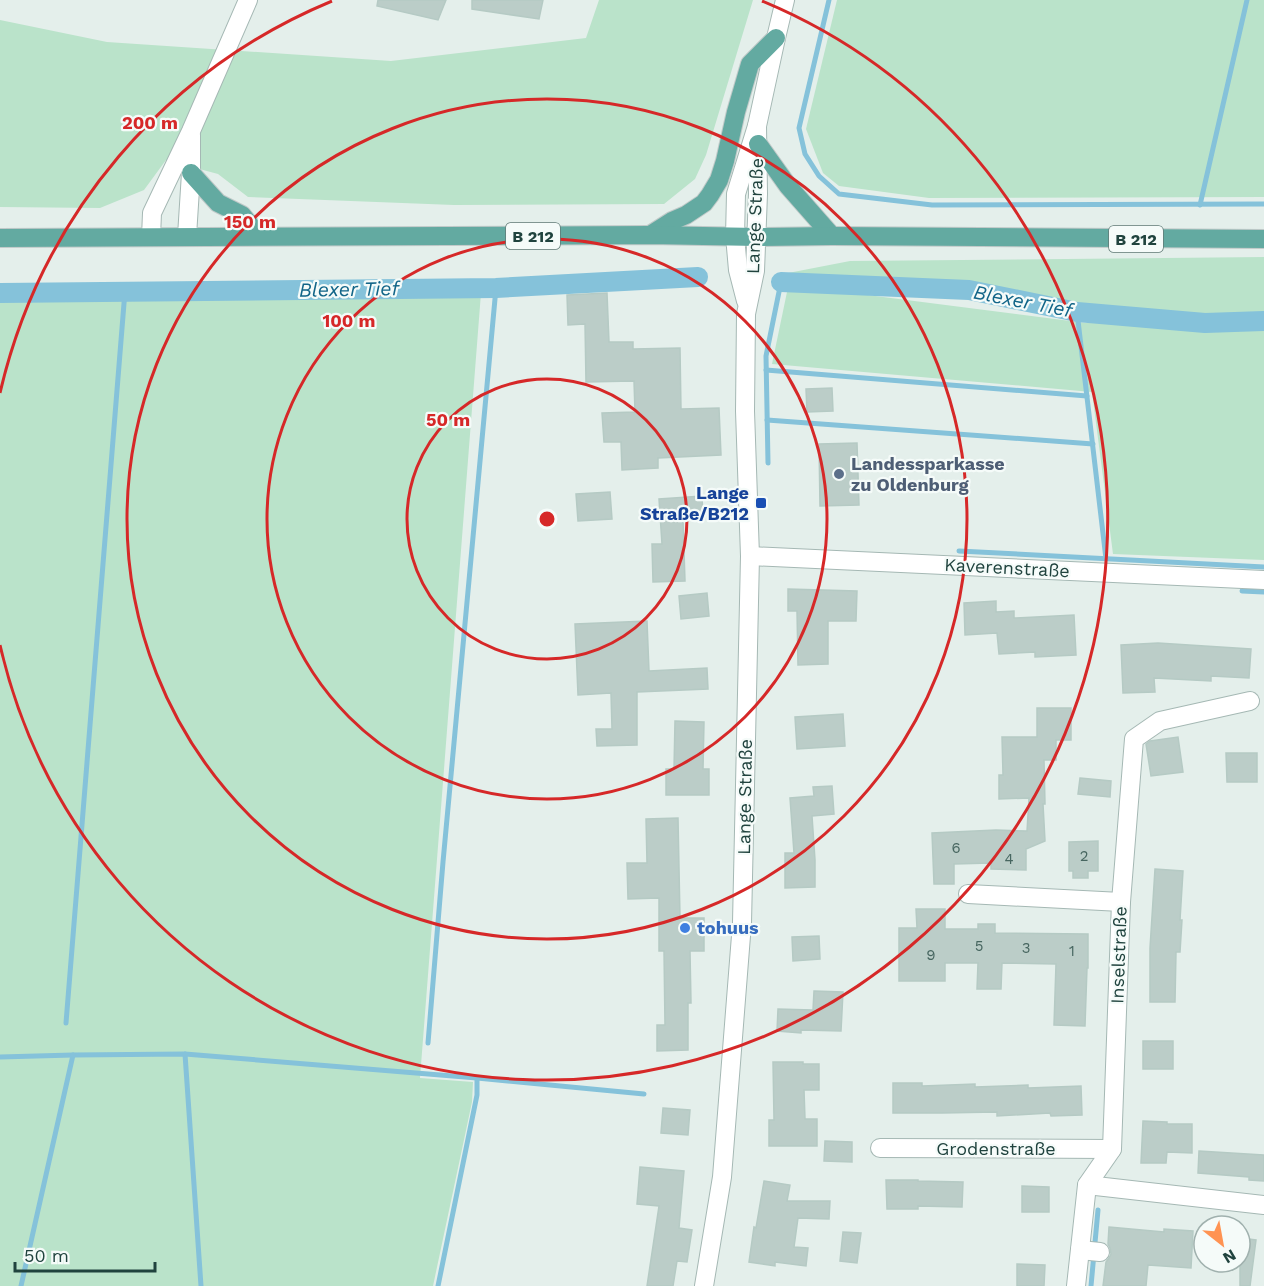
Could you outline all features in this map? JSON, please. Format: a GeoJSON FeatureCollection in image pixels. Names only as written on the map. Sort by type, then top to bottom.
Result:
{"type":"FeatureCollection","features":[{"type":"Feature","properties":{"kind":"main road"},"geometry":{"type":"LineString","coordinates":[[650,235],[704,203],[710,195],[725,161],[750,64],[776,38]]}},
{"type":"Feature","properties":{"kind":"main road"},"geometry":{"type":"LineString","coordinates":[[758,144],[788,186],[832,236]]}},
{"type":"Feature","properties":{"kind":"main road"},"geometry":{"type":"LineString","coordinates":[[191,173],[218,203],[242,215],[259,236]]}},
{"type":"Feature","properties":{"kind":"main road","name":"B 212"},"geometry":{"type":"LineString","coordinates":[[0,238],[650,235],[1264,239]]}},
{"type":"Feature","properties":{"kind":"street"},"geometry":{"type":"LineString","coordinates":[[151,237],[152,213],[191,131],[248,0]]}},
{"type":"Feature","properties":{"kind":"street","name":"Lange Straße"},"geometry":{"type":"LineString","coordinates":[[747,306],[738,270],[735,236],[736,194],[757,126],[785,0]]}},
{"type":"Feature","properties":{"kind":"street","name":"Lange Straße"},"geometry":{"type":"LineString","coordinates":[[704,1286],[722,1177],[742,923],[750,556],[745,411],[747,306],[755,272],[757,237],[757,126]]}},
{"type":"Feature","properties":{"kind":"street"},"geometry":{"type":"LineString","coordinates":[[187,236],[191,131]]}},
{"type":"Feature","properties":{"kind":"street","name":"Kaverenstraße"},"geometry":{"type":"LineString","coordinates":[[750,556],[1264,580]]}},
{"type":"Feature","properties":{"kind":"street","name":"Inselstraße"},"geometry":{"type":"LineString","coordinates":[[1112,1149],[1121,902],[1134,740],[1160,721],[1250,701]]}},
{"type":"Feature","properties":{"kind":"street"},"geometry":{"type":"LineString","coordinates":[[968,894],[1121,902]]}},
{"type":"Feature","properties":{"kind":"street","name":"Grodenstraße"},"geometry":{"type":"LineString","coordinates":[[880,1148],[1112,1149]]}},
{"type":"Feature","properties":{"kind":"street"},"geometry":{"type":"LineString","coordinates":[[1076,1286],[1087,1185],[1112,1149]]}},
{"type":"Feature","properties":{"kind":"street"},"geometry":{"type":"LineString","coordinates":[[1087,1185],[1264,1205]]}},
{"type":"Feature","properties":{"kind":"street"},"geometry":{"type":"LineString","coordinates":[[1080,1250],[1100,1252]]}},
{"type":"Feature","properties":{"kind":"green space"},"geometry":{"type":"Polygon","coordinates":[[[599,0],[753,0],[706,155],[695,179],[664,204],[454,205],[248,197],[218,174],[166,160],[144,190],[100,208],[0,207],[0,20],[107,42],[391,61],[586,38],[599,0]]]}},
{"type":"Feature","properties":{"kind":"green space"},"geometry":{"type":"Polygon","coordinates":[[[837,0],[1264,0],[1264,197],[929,198],[839,186],[823,173],[806,129],[837,0]]]}},
{"type":"Feature","properties":{"kind":"green space"},"geometry":{"type":"Polygon","coordinates":[[[1264,257],[1264,313],[1211,315],[1088,307],[966,281],[783,274],[850,261],[1264,257]]]}},
{"type":"Feature","properties":{"kind":"green space"},"geometry":{"type":"Polygon","coordinates":[[[797,286],[1086,323],[1264,323],[1264,560],[1113,554],[1092,392],[772,364],[787,292],[797,286]]]}},
{"type":"Feature","properties":{"kind":"green space"},"geometry":{"type":"Polygon","coordinates":[[[481,293],[420,1078],[473,1082],[472,1102],[433,1286],[0,1286],[0,297],[481,293]]]}},
{"type":"Feature","properties":{"kind":"building"},"geometry":{"type":"Polygon","coordinates":[[[378,0],[446,0],[438,20],[377,6],[378,0]]]}},
{"type":"Feature","properties":{"kind":"building"},"geometry":{"type":"Polygon","coordinates":[[[472,0],[543,0],[539,19],[472,9],[472,0]]]}},
{"type":"Feature","properties":{"kind":"building"},"geometry":{"type":"Polygon","coordinates":[[[607,293],[609,342],[633,342],[633,349],[680,348],[681,409],[719,408],[721,455],[658,458],[658,468],[622,470],[621,442],[604,442],[602,413],[635,412],[634,381],[586,382],[585,324],[568,325],[567,295],[607,293]]]}},
{"type":"Feature","properties":{"kind":"building"},"geometry":{"type":"Polygon","coordinates":[[[832,388],[833,411],[807,412],[806,389],[832,388]]]}},
{"type":"Feature","properties":{"kind":"building","name":"Landessparkasse zu Oldenburg"},"geometry":{"type":"Polygon","coordinates":[[[857,443],[859,505],[820,506],[819,444],[857,443]]]}},
{"type":"Feature","properties":{"kind":"building"},"geometry":{"type":"Polygon","coordinates":[[[610,492],[612,519],[578,521],[576,494],[610,492]]]}},
{"type":"Feature","properties":{"kind":"building"},"geometry":{"type":"Polygon","coordinates":[[[702,496],[703,519],[683,520],[685,581],[653,582],[652,544],[662,544],[659,499],[702,496]]]}},
{"type":"Feature","properties":{"kind":"building"},"geometry":{"type":"Polygon","coordinates":[[[788,589],[857,591],[856,621],[828,621],[828,664],[798,665],[797,611],[788,611],[788,589]]]}},
{"type":"Feature","properties":{"kind":"building"},"geometry":{"type":"Polygon","coordinates":[[[707,593],[709,616],[681,619],[679,596],[707,593]]]}},
{"type":"Feature","properties":{"kind":"building"},"geometry":{"type":"Polygon","coordinates":[[[996,601],[996,612],[1014,611],[1014,618],[1074,615],[1076,655],[1035,657],[1035,652],[999,654],[997,633],[965,635],[964,603],[996,601]]]}},
{"type":"Feature","properties":{"kind":"building"},"geometry":{"type":"Polygon","coordinates":[[[647,621],[649,671],[707,668],[708,689],[637,692],[637,745],[597,746],[596,729],[612,729],[611,693],[578,695],[575,624],[647,621]]]}},
{"type":"Feature","properties":{"kind":"building"},"geometry":{"type":"Polygon","coordinates":[[[1158,643],[1251,649],[1249,678],[1211,676],[1211,681],[1154,678],[1155,692],[1123,693],[1121,645],[1158,643]]]}},
{"type":"Feature","properties":{"kind":"building"},"geometry":{"type":"Polygon","coordinates":[[[1037,708],[1071,708],[1071,740],[1056,740],[1056,760],[1044,760],[1045,841],[1026,849],[1026,870],[991,869],[991,863],[954,864],[954,884],[934,884],[932,833],[1027,831],[1029,798],[999,799],[999,775],[1003,775],[1002,737],[1037,737],[1037,708]]]}},
{"type":"Feature","properties":{"kind":"building"},"geometry":{"type":"Polygon","coordinates":[[[843,714],[845,746],[797,749],[795,717],[843,714]]]}},
{"type":"Feature","properties":{"kind":"building"},"geometry":{"type":"Polygon","coordinates":[[[675,721],[704,722],[703,769],[709,769],[709,795],[666,795],[666,769],[674,769],[675,721]]]}},
{"type":"Feature","properties":{"kind":"building"},"geometry":{"type":"Polygon","coordinates":[[[1178,737],[1183,772],[1151,776],[1146,744],[1150,741],[1178,737]]]}},
{"type":"Feature","properties":{"kind":"building"},"geometry":{"type":"Polygon","coordinates":[[[1226,753],[1257,753],[1257,782],[1227,782],[1226,753]]]}},
{"type":"Feature","properties":{"kind":"building"},"geometry":{"type":"Polygon","coordinates":[[[1080,778],[1111,781],[1110,797],[1078,794],[1080,778]]]}},
{"type":"Feature","properties":{"kind":"building"},"geometry":{"type":"Polygon","coordinates":[[[832,786],[834,814],[812,816],[815,887],[785,888],[785,853],[794,853],[790,798],[814,796],[813,787],[832,786]]]}},
{"type":"Feature","properties":{"kind":"building"},"geometry":{"type":"Polygon","coordinates":[[[678,818],[680,918],[704,918],[704,951],[690,951],[691,1003],[688,1003],[688,1050],[657,1051],[657,1025],[665,1025],[664,951],[659,951],[659,898],[628,899],[627,863],[647,863],[646,819],[678,818]]]}},
{"type":"Feature","properties":{"kind":"building"},"geometry":{"type":"Polygon","coordinates":[[[1098,841],[1098,871],[1088,871],[1088,878],[1073,878],[1073,871],[1069,871],[1069,842],[1098,841]]]}},
{"type":"Feature","properties":{"kind":"building"},"geometry":{"type":"Polygon","coordinates":[[[1155,869],[1183,871],[1180,952],[1176,952],[1175,1002],[1150,1002],[1150,948],[1155,869]]]}},
{"type":"Feature","properties":{"kind":"building"},"geometry":{"type":"Polygon","coordinates":[[[916,909],[945,909],[945,929],[978,929],[978,924],[995,924],[995,933],[1088,934],[1085,1026],[1054,1025],[1056,964],[1002,963],[1001,989],[977,989],[978,963],[945,963],[945,981],[899,981],[899,928],[917,928],[916,909]]]}},
{"type":"Feature","properties":{"kind":"building"},"geometry":{"type":"Polygon","coordinates":[[[819,936],[820,959],[793,961],[792,937],[819,936]]]}},
{"type":"Feature","properties":{"kind":"building"},"geometry":{"type":"Polygon","coordinates":[[[814,991],[843,992],[841,1031],[801,1030],[801,1033],[777,1031],[778,1009],[813,1010],[814,991]]]}},
{"type":"Feature","properties":{"kind":"building"},"geometry":{"type":"Polygon","coordinates":[[[1143,1041],[1173,1041],[1173,1069],[1143,1069],[1143,1041]]]}},
{"type":"Feature","properties":{"kind":"building"},"geometry":{"type":"Polygon","coordinates":[[[773,1062],[819,1064],[819,1090],[804,1090],[805,1119],[817,1119],[817,1146],[769,1146],[769,1120],[774,1120],[773,1062]]]}},
{"type":"Feature","properties":{"kind":"building"},"geometry":{"type":"Polygon","coordinates":[[[893,1083],[922,1083],[922,1086],[975,1084],[975,1087],[1028,1085],[1028,1088],[1081,1086],[1082,1115],[1051,1116],[1050,1113],[997,1116],[997,1112],[893,1113],[893,1083]]]}},
{"type":"Feature","properties":{"kind":"building"},"geometry":{"type":"Polygon","coordinates":[[[663,1108],[690,1110],[688,1135],[661,1133],[663,1108]]]}},
{"type":"Feature","properties":{"kind":"building"},"geometry":{"type":"Polygon","coordinates":[[[1143,1121],[1192,1124],[1192,1153],[1167,1152],[1166,1163],[1141,1163],[1143,1121]]]}},
{"type":"Feature","properties":{"kind":"building"},"geometry":{"type":"Polygon","coordinates":[[[825,1141],[852,1142],[852,1162],[824,1161],[825,1141]]]}},
{"type":"Feature","properties":{"kind":"building"},"geometry":{"type":"Polygon","coordinates":[[[1199,1151],[1264,1155],[1264,1181],[1249,1180],[1249,1177],[1198,1173],[1199,1151]]]}},
{"type":"Feature","properties":{"kind":"building"},"geometry":{"type":"Polygon","coordinates":[[[640,1167],[684,1171],[679,1228],[692,1230],[687,1262],[677,1261],[673,1286],[647,1286],[659,1206],[637,1204],[640,1167]]]}},
{"type":"Feature","properties":{"kind":"building"},"geometry":{"type":"Polygon","coordinates":[[[886,1180],[963,1182],[962,1207],[918,1206],[918,1209],[887,1209],[886,1180]]]}},
{"type":"Feature","properties":{"kind":"building"},"geometry":{"type":"Polygon","coordinates":[[[764,1181],[790,1185],[787,1201],[830,1201],[829,1219],[798,1218],[794,1247],[808,1248],[806,1266],[775,1262],[775,1266],[749,1262],[764,1181]]]}},
{"type":"Feature","properties":{"kind":"building"},"geometry":{"type":"Polygon","coordinates":[[[1022,1186],[1049,1187],[1049,1212],[1022,1212],[1022,1186]]]}},
{"type":"Feature","properties":{"kind":"building"},"geometry":{"type":"Polygon","coordinates":[[[1109,1227],[1164,1232],[1164,1229],[1192,1231],[1191,1268],[1148,1265],[1146,1286],[1103,1286],[1106,1262],[1111,1254],[1108,1244],[1109,1227]]]}},
{"type":"Feature","properties":{"kind":"building"},"geometry":{"type":"Polygon","coordinates":[[[843,1232],[861,1233],[857,1263],[840,1261],[843,1232]]]}},
{"type":"Feature","properties":{"kind":"building"},"geometry":{"type":"Polygon","coordinates":[[[1252,1240],[1256,1240],[1252,1271],[1252,1240]]]}},
{"type":"Feature","properties":{"kind":"building"},"geometry":{"type":"Polygon","coordinates":[[[1017,1264],[1045,1265],[1044,1286],[1017,1286],[1017,1264]]]}},
{"type":"Feature","properties":{"kind":"building"},"geometry":{"type":"Polygon","coordinates":[[[1240,1274],[1252,1274],[1250,1286],[1240,1286],[1240,1274]]]}},
{"type":"Feature","properties":{"kind":"waterway"},"geometry":{"type":"LineString","coordinates":[[829,0],[799,128],[805,154],[819,176],[839,194],[932,205],[1264,204]]}},
{"type":"Feature","properties":{"kind":"waterway"},"geometry":{"type":"LineString","coordinates":[[1200,205],[1247,0]]}},
{"type":"Feature","properties":{"kind":"waterway","name":"Blexer Tief"},"geometry":{"type":"LineString","coordinates":[[0,293],[496,288],[698,277]]}},
{"type":"Feature","properties":{"kind":"waterway"},"geometry":{"type":"LineString","coordinates":[[768,463],[766,356],[781,282]]}},
{"type":"Feature","properties":{"kind":"waterway","name":"Blexer Tief"},"geometry":{"type":"LineString","coordinates":[[781,282],[969,290],[1077,312],[1205,323],[1264,321]]}},
{"type":"Feature","properties":{"kind":"waterway"},"geometry":{"type":"LineString","coordinates":[[428,1043],[496,288]]}},
{"type":"Feature","properties":{"kind":"waterway"},"geometry":{"type":"LineString","coordinates":[[66,1023],[125,291]]}},
{"type":"Feature","properties":{"kind":"waterway"},"geometry":{"type":"LineString","coordinates":[[1077,312],[1106,559]]}},
{"type":"Feature","properties":{"kind":"waterway"},"geometry":{"type":"LineString","coordinates":[[766,370],[1087,396]]}},
{"type":"Feature","properties":{"kind":"waterway"},"geometry":{"type":"LineString","coordinates":[[767,420],[1093,444]]}},
{"type":"Feature","properties":{"kind":"waterway"},"geometry":{"type":"LineString","coordinates":[[959,551],[1264,567]]}},
{"type":"Feature","properties":{"kind":"waterway"},"geometry":{"type":"LineString","coordinates":[[1242,591],[1264,592]]}},
{"type":"Feature","properties":{"kind":"waterway"},"geometry":{"type":"LineString","coordinates":[[185,1054],[201,1286]]}},
{"type":"Feature","properties":{"kind":"waterway"},"geometry":{"type":"LineString","coordinates":[[0,1057],[185,1054],[644,1094]]}},
{"type":"Feature","properties":{"kind":"waterway"},"geometry":{"type":"LineString","coordinates":[[21,1286],[73,1055]]}},
{"type":"Feature","properties":{"kind":"waterway"},"geometry":{"type":"LineString","coordinates":[[438,1286],[477,1095],[477,1078]]}},
{"type":"Feature","properties":{"kind":"waterway"},"geometry":{"type":"LineString","coordinates":[[1091,1286],[1098,1210]]}},
{"type":"Feature","properties":{"kind":"place","name":"Landessparkasse zu Oldenburg"},"geometry":{"type":"Point","coordinates":[839,474]}},
{"type":"Feature","properties":{"kind":"place","name":"Lange Straße/B212"},"geometry":{"type":"Point","coordinates":[761,503]}},
{"type":"Feature","properties":{"kind":"place","name":"tohuus"},"geometry":{"type":"Point","coordinates":[685,928]}}]}
